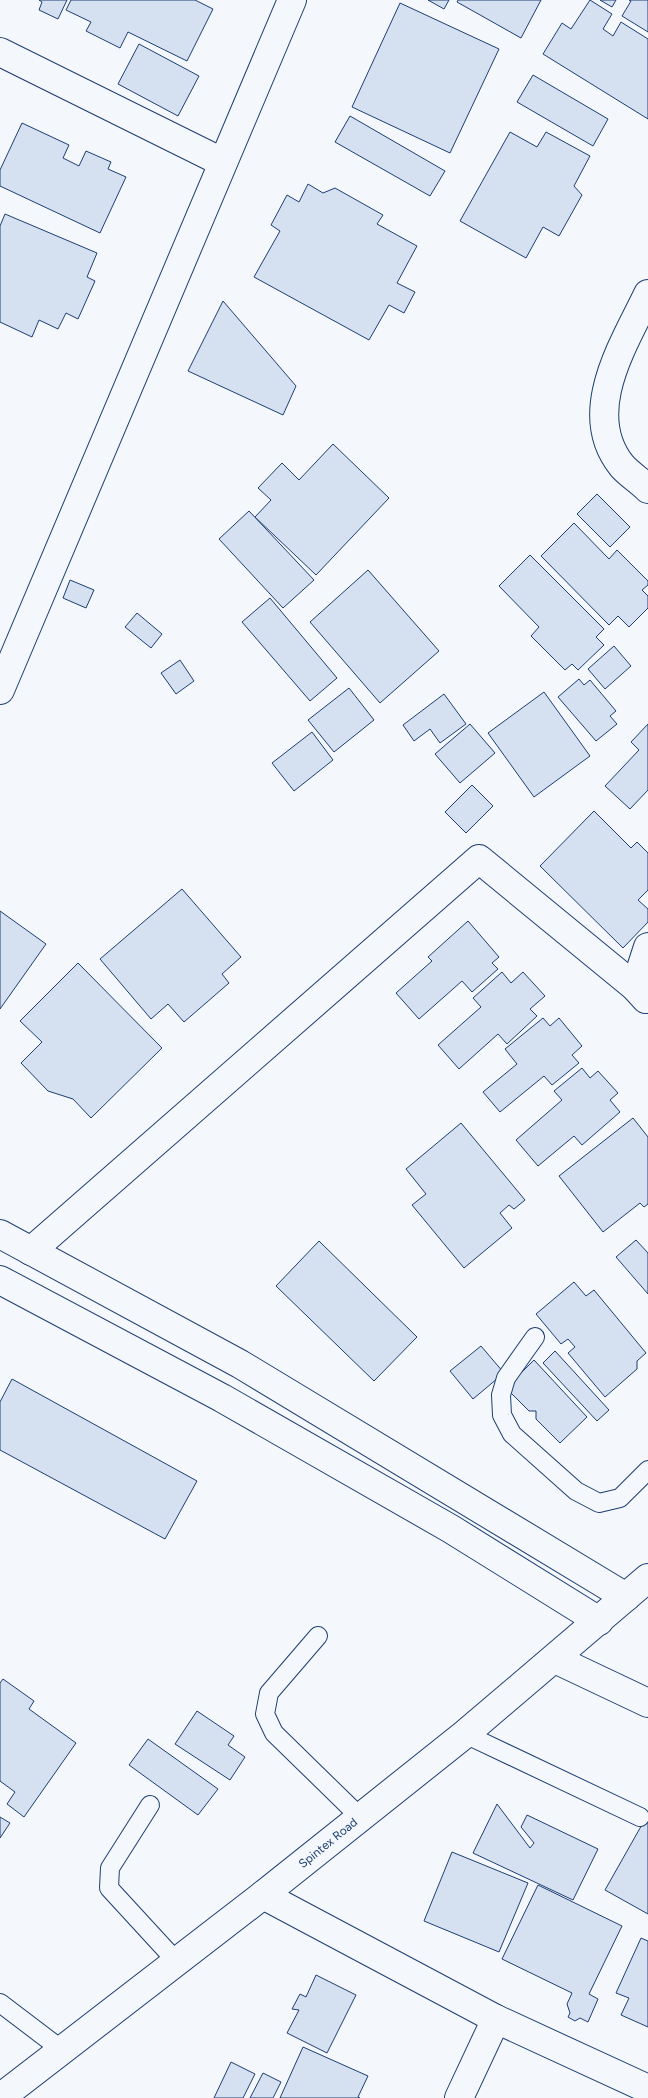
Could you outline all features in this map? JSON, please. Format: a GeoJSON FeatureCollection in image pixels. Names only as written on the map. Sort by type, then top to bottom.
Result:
{"type":"FeatureCollection","features":[{"type":"Feature","properties":{"kind":"street"},"geometry":{"type":"LineString","coordinates":[[0,690],[292,0]]}},
{"type":"Feature","properties":{"kind":"street"},"geometry":{"type":"LineString","coordinates":[[0,52],[222,162]]}},
{"type":"Feature","properties":{"kind":"street"},"geometry":{"type":"LineString","coordinates":[[648,294],[610,372],[604,415],[609,441],[622,466],[648,489]]}},
{"type":"Feature","properties":{"kind":"street"},"geometry":{"type":"LineString","coordinates":[[31,1251],[478,859],[642,994]]}},
{"type":"Feature","properties":{"kind":"street"},"geometry":{"type":"LineString","coordinates":[[642,994],[648,947]]}},
{"type":"Feature","properties":{"kind":"street"},"geometry":{"type":"LineString","coordinates":[[0,1234],[240,1364],[626,1597]]}},
{"type":"Feature","properties":{"kind":"street"},"geometry":{"type":"LineString","coordinates":[[0,1280],[231,1403],[451,1529],[599,1621]]}},
{"type":"Feature","properties":{"kind":"street","name":"Spintex Road"},"geometry":{"type":"LineString","coordinates":[[0,2098],[263,1895],[464,1734],[555,1659],[648,1578]]}},
{"type":"Feature","properties":{"kind":"street"},"geometry":{"type":"LineString","coordinates":[[555,1659],[648,1703]]}},
{"type":"Feature","properties":{"kind":"street"},"geometry":{"type":"LineString","coordinates":[[263,1895],[496,2018],[648,2090]]}},
{"type":"Feature","properties":{"kind":"street"},"geometry":{"type":"LineString","coordinates":[[459,2098],[496,2018]]}},
{"type":"Feature","properties":{"kind":"lane"},"geometry":{"type":"LineString","coordinates":[[535,1337],[506,1378],[501,1395],[502,1415],[512,1434],[576,1491],[599,1503],[620,1498],[648,1470]]}},
{"type":"Feature","properties":{"kind":"lane"},"geometry":{"type":"LineString","coordinates":[[318,1636],[269,1693],[265,1714],[274,1733],[360,1817]]}},
{"type":"Feature","properties":{"kind":"lane"},"geometry":{"type":"LineString","coordinates":[[464,1734],[640,1817]]}},
{"type":"Feature","properties":{"kind":"lane"},"geometry":{"type":"LineString","coordinates":[[150,1804],[110,1868],[110,1888],[177,1962]]}},
{"type":"Feature","properties":{"kind":"lane"},"geometry":{"type":"LineString","coordinates":[[0,2003],[62,2050]]}},
{"type":"Feature","properties":{"kind":"building"},"geometry":{"type":"Polygon","coordinates":[[[39,0],[67,0],[58,19],[39,10],[42,2],[39,0]]]}},
{"type":"Feature","properties":{"kind":"building"},"geometry":{"type":"Polygon","coordinates":[[[71,0],[195,0],[213,9],[187,61],[128,32],[120,48],[86,31],[91,22],[66,10],[71,0]]]}},
{"type":"Feature","properties":{"kind":"building"},"geometry":{"type":"Polygon","coordinates":[[[428,0],[449,0],[444,9],[428,0]]]}},
{"type":"Feature","properties":{"kind":"building"},"geometry":{"type":"Polygon","coordinates":[[[458,0],[541,0],[521,38],[457,2],[458,0]]]}},
{"type":"Feature","properties":{"kind":"building"},"geometry":{"type":"Polygon","coordinates":[[[590,0],[612,14],[603,29],[613,36],[621,22],[648,39],[648,119],[543,54],[562,23],[571,29],[590,0]]]}},
{"type":"Feature","properties":{"kind":"building"},"geometry":{"type":"Polygon","coordinates":[[[600,0],[616,0],[612,7],[600,0]]]}},
{"type":"Feature","properties":{"kind":"building"},"geometry":{"type":"Polygon","coordinates":[[[629,0],[648,0],[648,32],[622,16],[631,1],[629,0]]]}},
{"type":"Feature","properties":{"kind":"building"},"geometry":{"type":"Polygon","coordinates":[[[400,3],[499,49],[450,153],[352,107],[400,3]]]}},
{"type":"Feature","properties":{"kind":"building"},"geometry":{"type":"Polygon","coordinates":[[[139,44],[199,76],[178,116],[118,84],[139,44]]]}},
{"type":"Feature","properties":{"kind":"building"},"geometry":{"type":"Polygon","coordinates":[[[533,75],[608,119],[593,146],[517,102],[533,75]]]}},
{"type":"Feature","properties":{"kind":"building"},"geometry":{"type":"Polygon","coordinates":[[[350,116],[445,171],[430,196],[335,142],[350,116]]]}},
{"type":"Feature","properties":{"kind":"building"},"geometry":{"type":"Polygon","coordinates":[[[22,123],[69,145],[63,158],[79,166],[86,151],[111,162],[108,169],[126,177],[100,233],[0,186],[0,170],[22,123]]]}},
{"type":"Feature","properties":{"kind":"building"},"geometry":{"type":"Polygon","coordinates":[[[510,132],[537,147],[546,132],[590,156],[574,186],[582,195],[559,236],[543,227],[526,258],[460,221],[510,132]]]}},
{"type":"Feature","properties":{"kind":"building"},"geometry":{"type":"Polygon","coordinates":[[[308,184],[323,193],[335,188],[383,215],[377,224],[417,246],[397,283],[415,292],[404,313],[389,305],[369,340],[254,277],[280,231],[271,225],[287,195],[299,202],[308,184]]]}},
{"type":"Feature","properties":{"kind":"building"},"geometry":{"type":"Polygon","coordinates":[[[5,214],[97,253],[87,277],[95,281],[78,319],[66,313],[58,329],[39,320],[32,337],[0,322],[0,226],[5,214]]]}},
{"type":"Feature","properties":{"kind":"building"},"geometry":{"type":"Polygon","coordinates":[[[223,301],[296,386],[283,415],[188,371],[223,301]]]}},
{"type":"Feature","properties":{"kind":"building"},"geometry":{"type":"Polygon","coordinates":[[[333,444],[389,498],[316,575],[255,517],[271,500],[258,488],[282,463],[299,480],[333,444]]]}},
{"type":"Feature","properties":{"kind":"building"},"geometry":{"type":"Polygon","coordinates":[[[597,494],[630,527],[610,547],[577,514],[597,494]]]}},
{"type":"Feature","properties":{"kind":"building"},"geometry":{"type":"Polygon","coordinates":[[[249,511],[314,580],[283,608],[219,539],[249,511]]]}},
{"type":"Feature","properties":{"kind":"building"},"geometry":{"type":"Polygon","coordinates":[[[574,523],[609,559],[617,550],[648,581],[648,585],[642,590],[648,596],[648,608],[629,627],[618,616],[609,625],[541,556],[574,523]]]}},
{"type":"Feature","properties":{"kind":"building"},"geometry":{"type":"Polygon","coordinates":[[[530,555],[604,629],[596,637],[604,645],[578,670],[572,664],[565,670],[531,636],[539,627],[499,586],[530,555]]]}},
{"type":"Feature","properties":{"kind":"building"},"geometry":{"type":"Polygon","coordinates":[[[368,570],[439,651],[380,703],[310,622],[368,570]]]}},
{"type":"Feature","properties":{"kind":"building"},"geometry":{"type":"Polygon","coordinates":[[[70,580],[94,590],[86,608],[63,598],[70,580]]]}},
{"type":"Feature","properties":{"kind":"building"},"geometry":{"type":"Polygon","coordinates":[[[270,598],[337,678],[310,701],[242,622],[270,598]]]}},
{"type":"Feature","properties":{"kind":"building"},"geometry":{"type":"Polygon","coordinates":[[[137,613],[162,634],[151,648],[125,627],[137,613]]]}},
{"type":"Feature","properties":{"kind":"building"},"geometry":{"type":"Polygon","coordinates":[[[614,646],[631,666],[605,689],[588,669],[614,646]]]}},
{"type":"Feature","properties":{"kind":"building"},"geometry":{"type":"Polygon","coordinates":[[[180,660],[194,681],[176,694],[161,673],[180,660]]]}},
{"type":"Feature","properties":{"kind":"building"},"geometry":{"type":"Polygon","coordinates":[[[579,679],[584,685],[590,680],[616,711],[610,716],[617,724],[596,741],[558,697],[579,679]]]}},
{"type":"Feature","properties":{"kind":"building"},"geometry":{"type":"Polygon","coordinates":[[[349,688],[374,720],[334,752],[308,720],[349,688]]]}},
{"type":"Feature","properties":{"kind":"building"},"geometry":{"type":"Polygon","coordinates":[[[544,692],[590,756],[534,797],[488,733],[544,692]]]}},
{"type":"Feature","properties":{"kind":"building"},"geometry":{"type":"Polygon","coordinates":[[[444,694],[466,724],[440,743],[430,729],[414,741],[403,725],[444,694]]]}},
{"type":"Feature","properties":{"kind":"building"},"geometry":{"type":"Polygon","coordinates":[[[470,724],[495,753],[460,783],[435,754],[470,724]]]}},
{"type":"Feature","properties":{"kind":"building"},"geometry":{"type":"Polygon","coordinates":[[[648,724],[648,790],[630,809],[605,786],[639,750],[631,742],[648,724]]]}},
{"type":"Feature","properties":{"kind":"building"},"geometry":{"type":"Polygon","coordinates":[[[312,732],[333,760],[294,791],[272,763],[312,732]]]}},
{"type":"Feature","properties":{"kind":"building"},"geometry":{"type":"Polygon","coordinates":[[[472,785],[493,806],[466,833],[445,812],[472,785]]]}},
{"type":"Feature","properties":{"kind":"building"},"geometry":{"type":"Polygon","coordinates":[[[594,811],[631,848],[637,842],[648,853],[648,890],[638,900],[648,909],[648,922],[623,948],[540,866],[594,811]]]}},
{"type":"Feature","properties":{"kind":"building"},"geometry":{"type":"Polygon","coordinates":[[[182,889],[241,957],[222,974],[229,983],[184,1022],[168,1004],[151,1019],[100,959],[182,889]]]}},
{"type":"Feature","properties":{"kind":"building"},"geometry":{"type":"Polygon","coordinates":[[[0,911],[46,944],[0,1009],[0,911]]]}},
{"type":"Feature","properties":{"kind":"building"},"geometry":{"type":"Polygon","coordinates":[[[468,921],[499,957],[492,963],[498,969],[472,992],[462,981],[419,1019],[396,993],[432,961],[428,957],[468,921]]]}},
{"type":"Feature","properties":{"kind":"building"},"geometry":{"type":"Polygon","coordinates":[[[78,963],[162,1048],[91,1118],[73,1099],[48,1091],[21,1063],[42,1042],[20,1021],[78,963]]]}},
{"type":"Feature","properties":{"kind":"building"},"geometry":{"type":"Polygon","coordinates":[[[502,972],[511,983],[523,972],[545,996],[530,1009],[537,1016],[507,1044],[498,1034],[459,1069],[438,1045],[481,1007],[473,998],[502,972]]]}},
{"type":"Feature","properties":{"kind":"building"},"geometry":{"type":"Polygon","coordinates":[[[543,1018],[550,1026],[559,1018],[582,1046],[572,1055],[579,1063],[552,1085],[544,1076],[500,1112],[483,1092],[517,1064],[505,1049],[543,1018]]]}},
{"type":"Feature","properties":{"kind":"building"},"geometry":{"type":"Polygon","coordinates":[[[582,1068],[590,1078],[598,1071],[618,1093],[610,1100],[620,1112],[582,1145],[574,1136],[538,1166],[516,1140],[562,1100],[554,1091],[582,1068]]]}},
{"type":"Feature","properties":{"kind":"building"},"geometry":{"type":"Polygon","coordinates":[[[633,1118],[648,1137],[648,1204],[644,1207],[640,1203],[603,1232],[559,1176],[633,1118]]]}},
{"type":"Feature","properties":{"kind":"building"},"geometry":{"type":"Polygon","coordinates":[[[461,1123],[525,1200],[514,1209],[509,1205],[500,1213],[512,1228],[464,1268],[412,1205],[426,1194],[406,1169],[461,1123]]]}},
{"type":"Feature","properties":{"kind":"building"},"geometry":{"type":"Polygon","coordinates":[[[636,1240],[648,1253],[648,1294],[616,1257],[636,1240]]]}},
{"type":"Feature","properties":{"kind":"building"},"geometry":{"type":"Polygon","coordinates":[[[319,1241],[417,1337],[374,1381],[276,1286],[319,1241]]]}},
{"type":"Feature","properties":{"kind":"building"},"geometry":{"type":"Polygon","coordinates":[[[574,1282],[586,1296],[594,1290],[646,1353],[637,1361],[637,1369],[605,1397],[568,1353],[575,1347],[568,1339],[561,1344],[536,1314],[574,1282]]]}},
{"type":"Feature","properties":{"kind":"building"},"geometry":{"type":"Polygon","coordinates":[[[481,1346],[504,1373],[473,1399],[450,1371],[481,1346]]]}},
{"type":"Feature","properties":{"kind":"building"},"geometry":{"type":"Polygon","coordinates":[[[555,1351],[609,1410],[597,1421],[543,1363],[555,1351]]]}},
{"type":"Feature","properties":{"kind":"building"},"geometry":{"type":"Polygon","coordinates":[[[534,1360],[587,1417],[560,1443],[536,1419],[536,1411],[529,1411],[506,1388],[534,1360]]]}},
{"type":"Feature","properties":{"kind":"building"},"geometry":{"type":"Polygon","coordinates":[[[12,1379],[197,1481],[165,1539],[0,1450],[0,1402],[12,1379]]]}},
{"type":"Feature","properties":{"kind":"building"},"geometry":{"type":"Polygon","coordinates":[[[3,1679],[34,1701],[29,1709],[76,1743],[24,1817],[7,1804],[15,1792],[0,1781],[0,1683],[3,1679]]]}},
{"type":"Feature","properties":{"kind":"building"},"geometry":{"type":"Polygon","coordinates":[[[197,1711],[234,1736],[228,1745],[245,1757],[230,1780],[175,1744],[197,1711]]]}},
{"type":"Feature","properties":{"kind":"building"},"geometry":{"type":"Polygon","coordinates":[[[148,1739],[218,1789],[198,1815],[129,1765],[148,1739]]]}},
{"type":"Feature","properties":{"kind":"building"},"geometry":{"type":"Polygon","coordinates":[[[497,1804],[530,1848],[534,1843],[521,1827],[527,1815],[598,1849],[573,1900],[473,1853],[497,1804]]]}},
{"type":"Feature","properties":{"kind":"building"},"geometry":{"type":"Polygon","coordinates":[[[648,1814],[648,1914],[605,1890],[648,1814]]]}},
{"type":"Feature","properties":{"kind":"building"},"geometry":{"type":"Polygon","coordinates":[[[0,1817],[10,1823],[0,1838],[0,1817]]]}},
{"type":"Feature","properties":{"kind":"building"},"geometry":{"type":"Polygon","coordinates":[[[452,1852],[528,1883],[499,1952],[424,1921],[452,1852]]]}},
{"type":"Feature","properties":{"kind":"building"},"geometry":{"type":"Polygon","coordinates":[[[538,1885],[622,1926],[589,1994],[598,1999],[588,2022],[580,2018],[575,2021],[568,2017],[570,2013],[567,2004],[572,1993],[502,1959],[538,1885]]]}},
{"type":"Feature","properties":{"kind":"building"},"geometry":{"type":"Polygon","coordinates":[[[641,1938],[648,1941],[648,2027],[621,2015],[629,1998],[616,1993],[641,1938]]]}},
{"type":"Feature","properties":{"kind":"building"},"geometry":{"type":"Polygon","coordinates":[[[316,1975],[356,1995],[327,2053],[287,2033],[299,2010],[292,2009],[300,1994],[306,1997],[316,1975]]]}},
{"type":"Feature","properties":{"kind":"building"},"geometry":{"type":"Polygon","coordinates":[[[303,2047],[368,2076],[358,2097],[360,2098],[280,2098],[303,2047]]]}},
{"type":"Feature","properties":{"kind":"building"},"geometry":{"type":"Polygon","coordinates":[[[231,2062],[255,2074],[243,2098],[214,2098],[231,2062]]]}},
{"type":"Feature","properties":{"kind":"building"},"geometry":{"type":"Polygon","coordinates":[[[263,2073],[281,2082],[273,2098],[250,2098],[263,2073]]]}}]}
